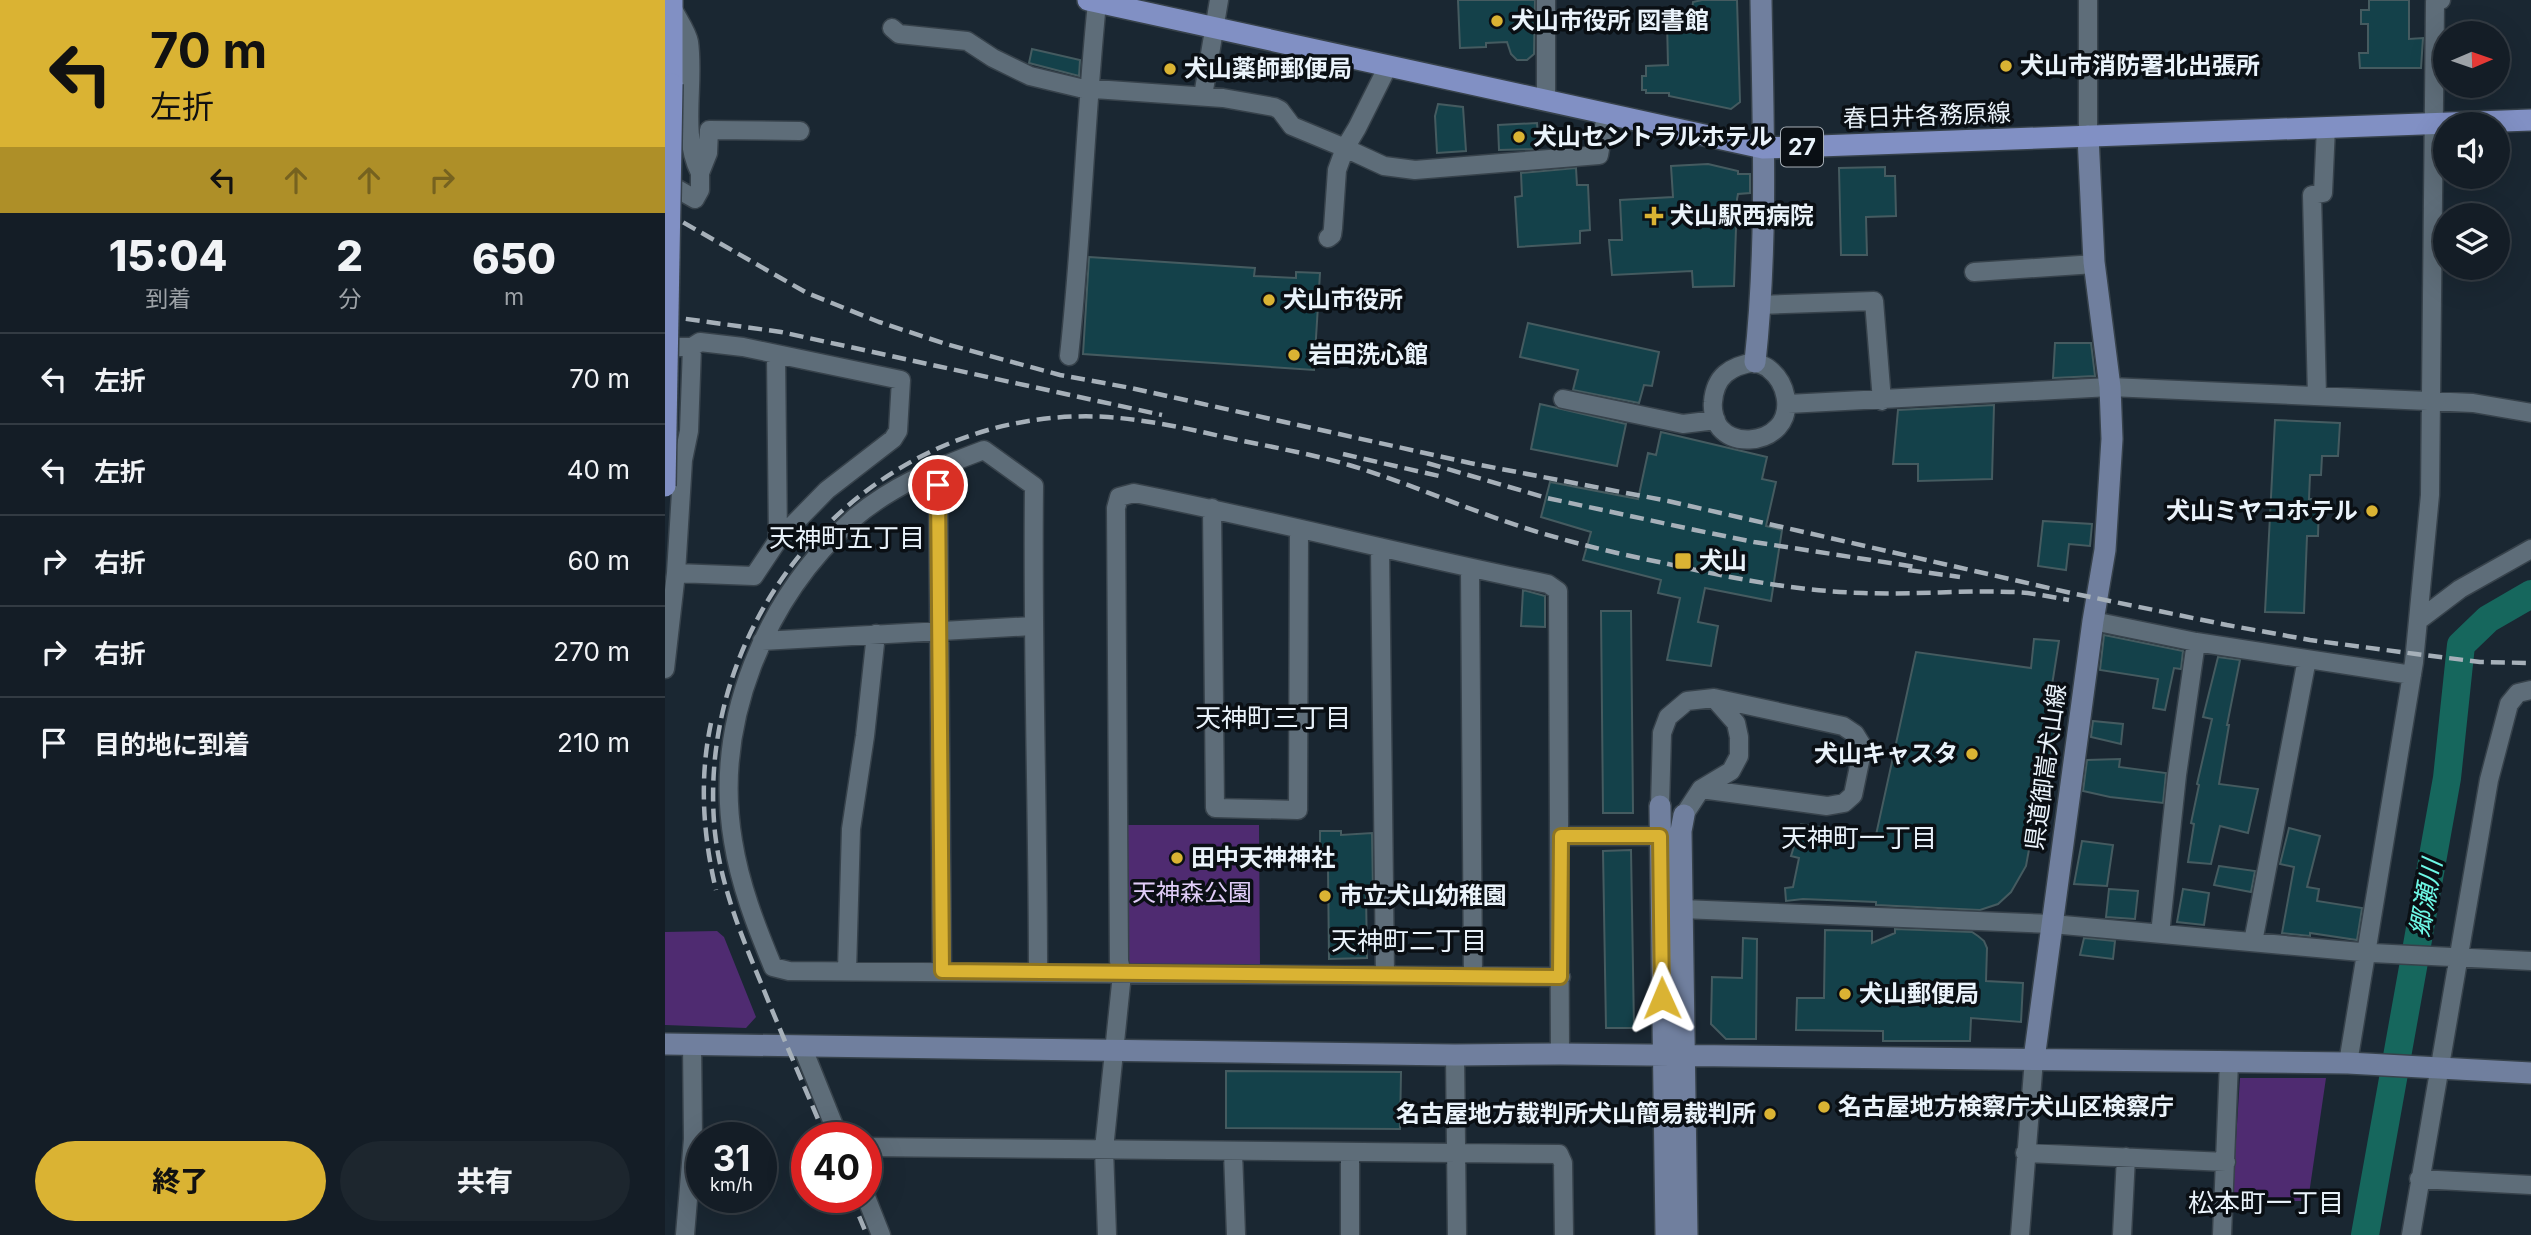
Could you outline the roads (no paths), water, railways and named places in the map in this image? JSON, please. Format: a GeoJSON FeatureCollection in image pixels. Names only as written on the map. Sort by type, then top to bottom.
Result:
{"type":"FeatureCollection","features":[{"type":"Feature","properties":{"kind":"main road"},"geometry":{"type":"LineString","coordinates":[[1755,362],[1760,305],[1763,148],[1761,0]]}},
{"type":"Feature","properties":{"kind":"main road","name":"春日井各務原線"},"geometry":{"type":"LineString","coordinates":[[1092,1],[1763,148],[2531,120]]}},
{"type":"Feature","properties":{"kind":"main road"},"geometry":{"type":"LineString","coordinates":[[665,486],[672,84],[670,10]]}},
{"type":"Feature","properties":{"kind":"main road","name":"県道御嵩犬山線"},"geometry":{"type":"LineString","coordinates":[[2033,1059],[2105,550],[2112,439],[2110,387],[2095,264],[2088,136]]}},
{"type":"Feature","properties":{"kind":"main road"},"geometry":{"type":"LineString","coordinates":[[1660,806],[1666,1235]]}},
{"type":"Feature","properties":{"kind":"main road"},"geometry":{"type":"LineString","coordinates":[[1684,815],[1681,831],[1687,1235]]}},
{"type":"Feature","properties":{"kind":"main road"},"geometry":{"type":"LineString","coordinates":[[665,1044],[2348,1063],[2531,1073]]}},
{"type":"Feature","properties":{"kind":"street"},"geometry":{"type":"LineString","coordinates":[[1203,96],[1219,0]]}},
{"type":"Feature","properties":{"kind":"street"},"geometry":{"type":"LineString","coordinates":[[1546,0],[1546,99]]}},
{"type":"Feature","properties":{"kind":"street"},"geometry":{"type":"LineString","coordinates":[[2088,0],[2088,136]]}},
{"type":"Feature","properties":{"kind":"street"},"geometry":{"type":"LineString","coordinates":[[2348,1063],[2369,953],[2419,620],[2430,495],[2432,124],[2435,2],[2441,0]]}},
{"type":"Feature","properties":{"kind":"street"},"geometry":{"type":"LineString","coordinates":[[1069,356],[1077,285],[1092,1]]}},
{"type":"Feature","properties":{"kind":"street"},"geometry":{"type":"LineString","coordinates":[[670,10],[689,40],[689,105],[693,159],[700,173]]}},
{"type":"Feature","properties":{"kind":"street"},"geometry":{"type":"LineString","coordinates":[[892,27],[899,34],[967,41],[993,58],[1030,76],[1060,85],[1203,96],[1274,107],[1280,110],[1292,126],[1384,166],[1415,170],[1599,155],[1606,115]]}},
{"type":"Feature","properties":{"kind":"street"},"geometry":{"type":"LineString","coordinates":[[1328,238],[1332,235],[1333,228],[1337,170],[1345,148],[1388,66]]}},
{"type":"Feature","properties":{"kind":"street"},"geometry":{"type":"LineString","coordinates":[[2317,396],[2312,195],[2323,193],[2326,127]]}},
{"type":"Feature","properties":{"kind":"street"},"geometry":{"type":"LineString","coordinates":[[665,182],[695,199],[700,190],[700,173],[708,153],[709,130],[800,131]]}},
{"type":"Feature","properties":{"kind":"street"},"geometry":{"type":"LineString","coordinates":[[1974,272],[2095,264]]}},
{"type":"Feature","properties":{"kind":"street"},"geometry":{"type":"LineString","coordinates":[[1760,305],[1874,301],[1882,401]]}},
{"type":"Feature","properties":{"kind":"street"},"geometry":{"type":"LineString","coordinates":[[665,347],[692,347],[699,342],[743,347],[901,380],[898,431],[893,439],[827,490],[778,540],[754,576],[675,573]]}},
{"type":"Feature","properties":{"kind":"street"},"geometry":{"type":"LineString","coordinates":[[665,669],[683,460],[689,432],[692,347]]}},
{"type":"Feature","properties":{"kind":"street"},"geometry":{"type":"LineString","coordinates":[[776,355],[778,540]]}},
{"type":"Feature","properties":{"kind":"street"},"geometry":{"type":"LineString","coordinates":[[1755,362],[1770,369],[1783,387],[1788,404],[1782,422],[1772,433],[1755,440],[1736,438],[1719,428],[1713,410],[1714,389],[1723,374],[1738,365],[1755,362]]}},
{"type":"Feature","properties":{"kind":"street"},"geometry":{"type":"LineString","coordinates":[[1788,404],[2110,387],[2473,403],[2531,413]]}},
{"type":"Feature","properties":{"kind":"street"},"geometry":{"type":"LineString","coordinates":[[1563,399],[1683,424],[1717,420]]}},
{"type":"Feature","properties":{"kind":"street"},"geometry":{"type":"LineString","coordinates":[[1038,973],[1038,818],[1033,626],[1034,486],[984,450],[933,469],[891,492],[855,518],[812,560],[791,590],[762,641],[743,692],[732,741],[729,786],[732,838],[742,887],[773,967],[789,971],[942,971],[1038,973],[1122,974],[1560,977]]}},
{"type":"Feature","properties":{"kind":"street"},"geometry":{"type":"LineString","coordinates":[[933,469],[938,485],[942,971]]}},
{"type":"Feature","properties":{"kind":"street"},"geometry":{"type":"LineString","coordinates":[[1107,1235],[1104,1149],[1122,974],[1119,961],[1116,508],[1119,497],[1134,493],[1212,508],[1470,569],[1548,584],[1558,590],[1560,1054]]}},
{"type":"Feature","properties":{"kind":"street"},"geometry":{"type":"LineString","coordinates":[[1212,508],[1215,808],[1298,810],[1299,529]]}},
{"type":"Feature","properties":{"kind":"street"},"geometry":{"type":"LineString","coordinates":[[1380,547],[1385,975]]}},
{"type":"Feature","properties":{"kind":"street"},"geometry":{"type":"LineString","coordinates":[[2419,620],[2460,589],[2531,549]]}},
{"type":"Feature","properties":{"kind":"street"},"geometry":{"type":"LineString","coordinates":[[1470,569],[1473,976]]}},
{"type":"Feature","properties":{"kind":"street"},"geometry":{"type":"LineString","coordinates":[[2093,621],[2196,642],[2411,675]]}},
{"type":"Feature","properties":{"kind":"street"},"geometry":{"type":"LineString","coordinates":[[762,641],[1033,626]]}},
{"type":"Feature","properties":{"kind":"street"},"geometry":{"type":"LineString","coordinates":[[847,971],[851,829],[876,634]]}},
{"type":"Feature","properties":{"kind":"street"},"geometry":{"type":"LineString","coordinates":[[2160,934],[2177,775],[2196,642]]}},
{"type":"Feature","properties":{"kind":"street"},"geometry":{"type":"LineString","coordinates":[[2253,942],[2307,659]]}},
{"type":"Feature","properties":{"kind":"street"},"geometry":{"type":"LineString","coordinates":[[2411,1235],[2454,957],[2489,780],[2509,704],[2518,693],[2531,690]]}},
{"type":"Feature","properties":{"kind":"street"},"geometry":{"type":"LineString","coordinates":[[1684,815],[1701,789],[1731,771],[1739,756],[1736,723],[1714,698]]}},
{"type":"Feature","properties":{"kind":"street"},"geometry":{"type":"LineString","coordinates":[[1660,806],[1662,733],[1668,717],[1687,701],[1714,698],[1843,726],[1855,734],[1863,747],[1853,794],[1844,803],[1827,806],[1701,789]]}},
{"type":"Feature","properties":{"kind":"street"},"geometry":{"type":"LineString","coordinates":[[1561,836],[1660,836]]}},
{"type":"Feature","properties":{"kind":"street"},"geometry":{"type":"LineString","coordinates":[[1682,909],[2052,924],[2369,953],[2531,961]]}},
{"type":"Feature","properties":{"kind":"street"},"geometry":{"type":"LineString","coordinates":[[685,1235],[693,1139],[692,1044]]}},
{"type":"Feature","properties":{"kind":"street"},"geometry":{"type":"LineString","coordinates":[[802,1046],[833,1122]]}},
{"type":"Feature","properties":{"kind":"street"},"geometry":{"type":"LineString","coordinates":[[1455,1055],[1457,1235]]}},
{"type":"Feature","properties":{"kind":"street"},"geometry":{"type":"LineString","coordinates":[[2020,1235],[2033,1059]]}},
{"type":"Feature","properties":{"kind":"street"},"geometry":{"type":"LineString","coordinates":[[2222,1235],[2229,1062]]}},
{"type":"Feature","properties":{"kind":"street"},"geometry":{"type":"LineString","coordinates":[[882,1147],[1559,1154],[1563,1163],[1564,1235]]}},
{"type":"Feature","properties":{"kind":"street"},"geometry":{"type":"LineString","coordinates":[[1233,1152],[1236,1235]]}},
{"type":"Feature","properties":{"kind":"street"},"geometry":{"type":"LineString","coordinates":[[1350,1153],[1350,1235]]}},
{"type":"Feature","properties":{"kind":"street"},"geometry":{"type":"LineString","coordinates":[[2025,1153],[2225,1162]]}},
{"type":"Feature","properties":{"kind":"street"},"geometry":{"type":"LineString","coordinates":[[2122,1235],[2126,1157]]}},
{"type":"Feature","properties":{"kind":"street"},"geometry":{"type":"LineString","coordinates":[[2419,1179],[2531,1185]]}},
{"type":"Feature","properties":{"kind":"street"},"geometry":{"type":"LineString","coordinates":[[872,1213],[881,1235]]}},
{"type":"Feature","properties":{"kind":"waterway","name":"郷瀬川"},"geometry":{"type":"LineString","coordinates":[[2365,1235],[2447,778],[2461,645],[2488,619],[2531,594]]}},
{"type":"Feature","properties":{"kind":"railway"},"geometry":{"type":"LineString","coordinates":[[665,212],[807,293],[879,322],[946,344],[1060,375],[1131,388],[1470,463],[1668,501],[2071,593],[2227,625],[2310,640],[2416,654],[2480,662],[2531,663]]}},
{"type":"Feature","properties":{"kind":"railway"},"geometry":{"type":"LineString","coordinates":[[665,316],[781,332],[1162,415]]}},
{"type":"Feature","properties":{"kind":"railway"},"geometry":{"type":"LineString","coordinates":[[819,1122],[746,947],[727,891],[715,833],[716,750],[735,671],[769,599],[817,535],[877,483],[947,444],[1024,422],[1108,417],[1137,420],[1334,461],[1542,533],[1608,551],[1735,578],[1837,592],[2017,592],[2069,600]]}},
{"type":"Feature","properties":{"kind":"railway"},"geometry":{"type":"LineString","coordinates":[[1343,454],[1439,476]]}},
{"type":"Feature","properties":{"kind":"railway"},"geometry":{"type":"LineString","coordinates":[[1427,463],[1547,498],[1695,530],[1916,567]]}},
{"type":"Feature","properties":{"kind":"railway"},"geometry":{"type":"LineString","coordinates":[[1908,570],[1960,577]]}},
{"type":"Feature","properties":{"kind":"railway"},"geometry":{"type":"LineString","coordinates":[[711,723],[705,765],[704,807],[716,890]]}},
{"type":"Feature","properties":{"kind":"railway"},"geometry":{"type":"LineString","coordinates":[[858,1213],[867,1235]]}},
{"type":"Feature","properties":{"kind":"place","name":"犬山市役所 図書館"},"geometry":{"type":"Point","coordinates":[1497,21]}},
{"type":"Feature","properties":{"kind":"place","name":"犬山市消防署北出張所"},"geometry":{"type":"Point","coordinates":[2006,66]}},
{"type":"Feature","properties":{"kind":"place","name":"犬山薬師郵便局"},"geometry":{"type":"Point","coordinates":[1170,69]}},
{"type":"Feature","properties":{"kind":"place","name":"犬山セントラルホテル"},"geometry":{"type":"Point","coordinates":[1519,137]}},
{"type":"Feature","properties":{"kind":"place","name":"犬山駅西病院"},"geometry":{"type":"Point","coordinates":[1654,216]}},
{"type":"Feature","properties":{"kind":"place","name":"犬山市役所"},"geometry":{"type":"Point","coordinates":[1269,300]}},
{"type":"Feature","properties":{"kind":"place","name":"岩田洗心館"},"geometry":{"type":"Point","coordinates":[1294,355]}},
{"type":"Feature","properties":{"kind":"place","name":"犬山ミヤコホテル"},"geometry":{"type":"Point","coordinates":[2372,511]}},
{"type":"Feature","properties":{"kind":"place","name":"犬山"},"geometry":{"type":"Point","coordinates":[1683,561]}},
{"type":"Feature","properties":{"kind":"place","name":"犬山キャスタ"},"geometry":{"type":"Point","coordinates":[1972,754]}},
{"type":"Feature","properties":{"kind":"place","name":"田中天神神社"},"geometry":{"type":"Point","coordinates":[1177,858]}},
{"type":"Feature","properties":{"kind":"place","name":"市立犬山幼稚園"},"geometry":{"type":"Point","coordinates":[1325,896]}},
{"type":"Feature","properties":{"kind":"place","name":"犬山郵便局"},"geometry":{"type":"Point","coordinates":[1845,994]}},
{"type":"Feature","properties":{"kind":"place","name":"名古屋地方検察庁犬山区検察庁"},"geometry":{"type":"Point","coordinates":[1824,1107]}},
{"type":"Feature","properties":{"kind":"place","name":"名古屋地方裁判所犬山簡易裁判所"},"geometry":{"type":"Point","coordinates":[1770,1114]}},
{"type":"Feature","properties":{"kind":"district","name":"天神町五丁目"},"geometry":{"type":"Point","coordinates":[847,538]}},
{"type":"Feature","properties":{"kind":"district","name":"天神町三丁目"},"geometry":{"type":"Point","coordinates":[1273,718]}},
{"type":"Feature","properties":{"kind":"district","name":"天神町一丁目"},"geometry":{"type":"Point","coordinates":[1859,838]}},
{"type":"Feature","properties":{"kind":"district","name":"天神町二丁目"},"geometry":{"type":"Point","coordinates":[1409,941]}},
{"type":"Feature","properties":{"kind":"district","name":"松本町一丁目"},"geometry":{"type":"Point","coordinates":[2266,1203]}},
{"type":"Feature","properties":{"kind":"park label","name":"天神森公園"},"geometry":{"type":"Point","coordinates":[1192,893]}}]}
